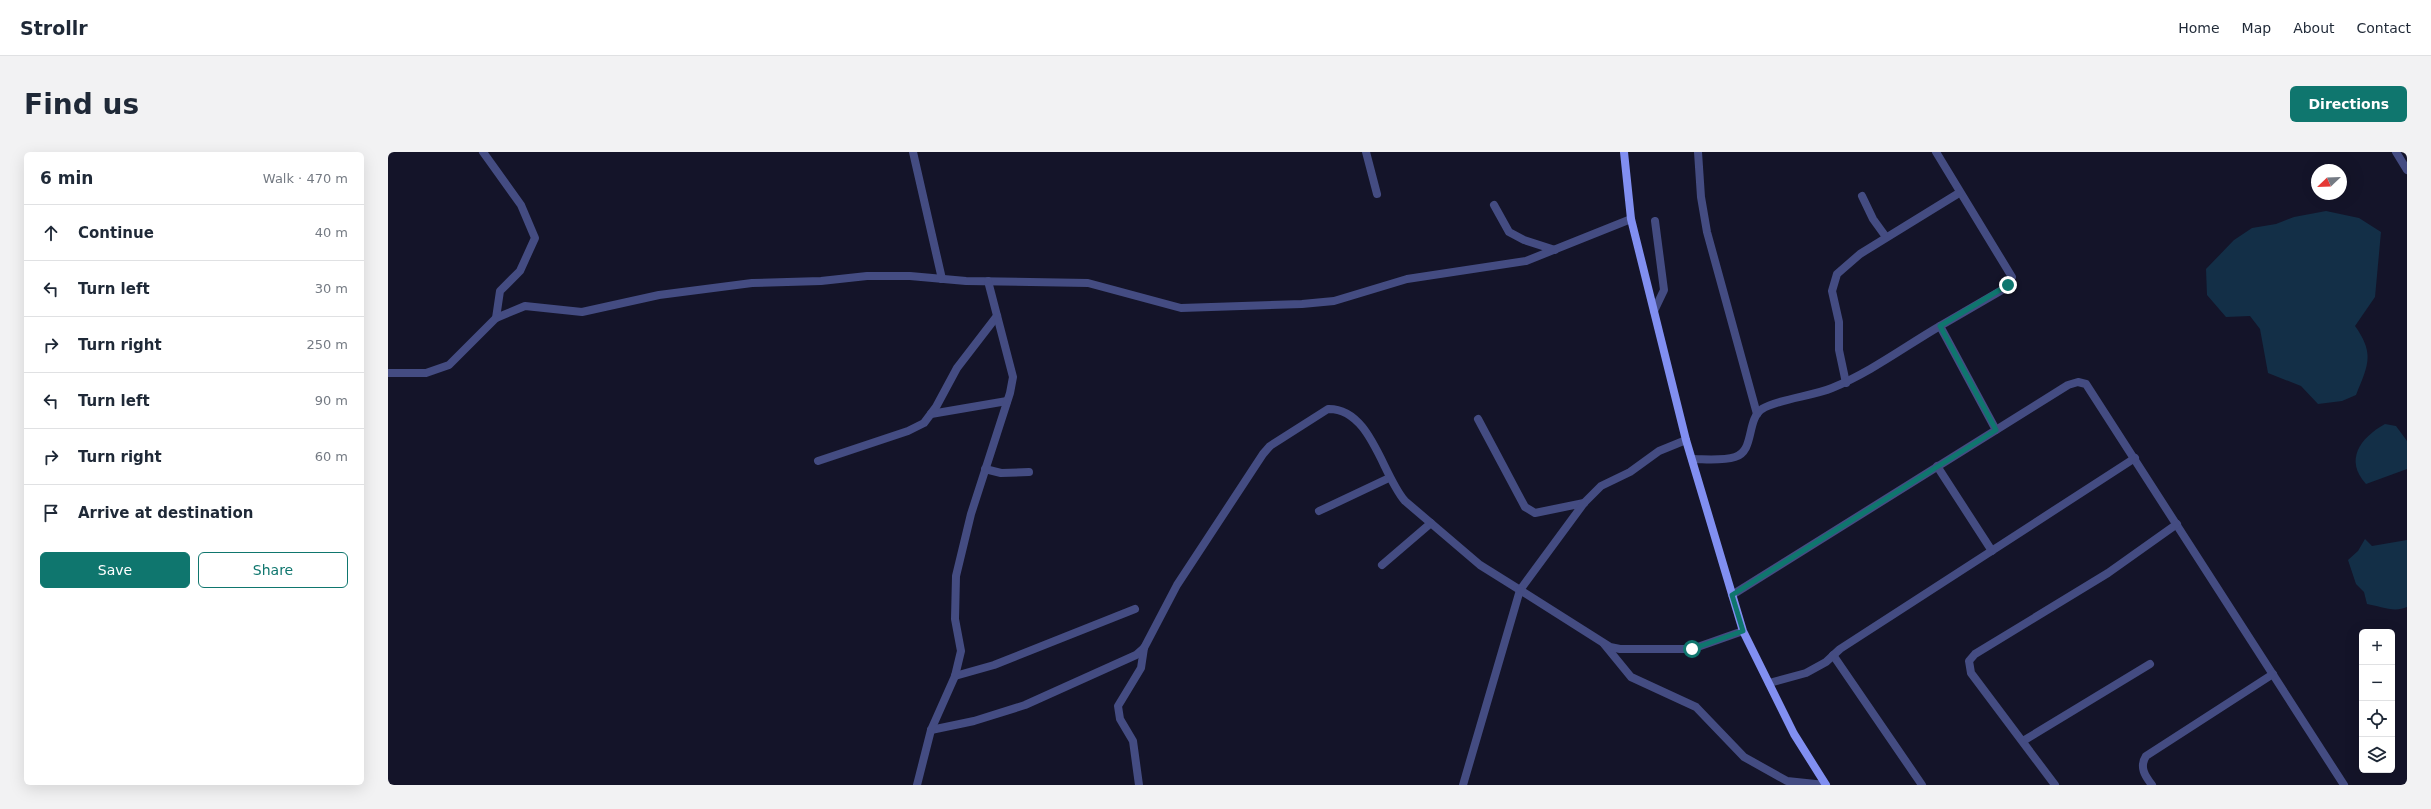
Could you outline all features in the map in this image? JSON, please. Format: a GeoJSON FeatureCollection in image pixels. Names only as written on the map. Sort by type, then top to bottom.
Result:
{"type":"FeatureCollection","features":[{"type":"Feature","properties":{"kind":"main road"},"geometry":{"type":"LineString","coordinates":[[1624,152],[1631,219],[1686,440],[1743,631],[1794,734],[1826,785]]}},
{"type":"Feature","properties":{"kind":"street"},"geometry":{"type":"LineString","coordinates":[[483,152],[521,205],[535,238],[520,271],[500,291],[496,318]]}},
{"type":"Feature","properties":{"kind":"street"},"geometry":{"type":"LineString","coordinates":[[913,152],[942,279]]}},
{"type":"Feature","properties":{"kind":"street"},"geometry":{"type":"LineString","coordinates":[[1366,152],[1377,194]]}},
{"type":"Feature","properties":{"kind":"street"},"geometry":{"type":"LineString","coordinates":[[1692,459],[1735,457],[1741,454],[1746,448],[1757,414],[1707,232],[1701,197],[1698,152]]}},
{"type":"Feature","properties":{"kind":"street"},"geometry":{"type":"LineString","coordinates":[[1757,414],[1771,406],[1807,397],[1846,382],[1881,365],[1899,350],[2002,290],[2012,277],[1959,193],[1936,152]]}},
{"type":"Feature","properties":{"kind":"street"},"geometry":{"type":"LineString","coordinates":[[2396,152],[2407,170]]}},
{"type":"Feature","properties":{"kind":"street"},"geometry":{"type":"LineString","coordinates":[[1846,382],[1839,350],[1839,322],[1832,291],[1837,274],[1860,254],[1959,193]]}},
{"type":"Feature","properties":{"kind":"street"},"geometry":{"type":"LineString","coordinates":[[1862,196],[1873,219],[1886,237]]}},
{"type":"Feature","properties":{"kind":"street"},"geometry":{"type":"LineString","coordinates":[[1494,205],[1509,232],[1524,240],[1555,250]]}},
{"type":"Feature","properties":{"kind":"street"},"geometry":{"type":"LineString","coordinates":[[388,373],[426,373],[449,365],[496,318],[525,306],[582,312],[659,295],[752,283],[821,281],[866,276],[1088,283],[1181,308],[1302,304],[1334,301],[1407,278],[1526,261],[1631,219]]}},
{"type":"Feature","properties":{"kind":"street"},"geometry":{"type":"LineString","coordinates":[[1654,311],[1664,290],[1655,221]]}},
{"type":"Feature","properties":{"kind":"street"},"geometry":{"type":"LineString","coordinates":[[917,785],[931,730],[955,676],[962,651],[955,619],[956,576],[985,469],[1007,401],[1013,377],[988,281]]}},
{"type":"Feature","properties":{"kind":"street"},"geometry":{"type":"LineString","coordinates":[[818,461],[908,431],[924,423],[931,414],[957,368],[997,316]]}},
{"type":"Feature","properties":{"kind":"street"},"geometry":{"type":"LineString","coordinates":[[1940,326],[1996,430]]}},
{"type":"Feature","properties":{"kind":"street"},"geometry":{"type":"LineString","coordinates":[[1732,595],[2068,385],[2078,382],[2086,384],[2092,391],[2344,785]]}},
{"type":"Feature","properties":{"kind":"street"},"geometry":{"type":"LineString","coordinates":[[931,414],[1007,401]]}},
{"type":"Feature","properties":{"kind":"street"},"geometry":{"type":"LineString","coordinates":[[1139,785],[1133,741],[1120,719],[1118,706],[1142,668],[1144,648],[1177,585],[1263,454],[1270,446],[1328,409],[1338,409],[1351,416],[1363,428],[1386,468],[1389,478],[1405,501],[1480,565],[1603,642],[1620,649],[1680,650],[1692,649],[1743,631]]}},
{"type":"Feature","properties":{"kind":"street"},"geometry":{"type":"LineString","coordinates":[[1478,419],[1530,512],[1535,513],[1584,503]]}},
{"type":"Feature","properties":{"kind":"street"},"geometry":{"type":"LineString","coordinates":[[1463,785],[1520,590],[1584,503],[1608,481],[1630,472],[1658,451],[1686,440]]}},
{"type":"Feature","properties":{"kind":"street"},"geometry":{"type":"LineString","coordinates":[[1769,683],[1806,673],[1826,662],[1833,655],[2135,458]]}},
{"type":"Feature","properties":{"kind":"street"},"geometry":{"type":"LineString","coordinates":[[1937,466],[1992,551]]}},
{"type":"Feature","properties":{"kind":"street"},"geometry":{"type":"LineString","coordinates":[[985,469],[1001,473],[1029,472]]}},
{"type":"Feature","properties":{"kind":"street"},"geometry":{"type":"LineString","coordinates":[[1319,511],[1389,478]]}},
{"type":"Feature","properties":{"kind":"street"},"geometry":{"type":"LineString","coordinates":[[1382,565],[1431,523]]}},
{"type":"Feature","properties":{"kind":"street"},"geometry":{"type":"LineString","coordinates":[[2055,785],[1971,673],[1969,661],[1975,654],[2108,573],[2177,524]]}},
{"type":"Feature","properties":{"kind":"street"},"geometry":{"type":"LineString","coordinates":[[955,676],[994,665],[1135,609]]}},
{"type":"Feature","properties":{"kind":"street"},"geometry":{"type":"LineString","coordinates":[[1603,642],[1631,677],[1696,707],[1744,757],[1787,781],[1826,785]]}},
{"type":"Feature","properties":{"kind":"street"},"geometry":{"type":"LineString","coordinates":[[931,730],[974,721],[1025,705],[1128,659],[1144,648]]}},
{"type":"Feature","properties":{"kind":"street"},"geometry":{"type":"LineString","coordinates":[[1833,655],[1922,785]]}},
{"type":"Feature","properties":{"kind":"street"},"geometry":{"type":"LineString","coordinates":[[2023,741],[2150,664]]}},
{"type":"Feature","properties":{"kind":"street"},"geometry":{"type":"LineString","coordinates":[[2152,785],[2143,770],[2142,762],[2146,756],[2273,674]]}},
{"type":"Feature","properties":{"kind":"water"},"geometry":{"type":"Polygon","coordinates":[[[2326,211],[2359,218],[2381,232],[2375,297],[2355,326],[2365,344],[2367,352],[2368,360],[2364,376],[2356,395],[2342,401],[2318,404],[2301,386],[2268,373],[2260,329],[2250,316],[2226,317],[2207,295],[2206,269],[2234,240],[2252,228],[2276,224],[2294,217],[2326,211]]]}},
{"type":"Feature","properties":{"kind":"water"},"geometry":{"type":"Polygon","coordinates":[[[2385,424],[2396,426],[2407,441],[2407,469],[2366,484],[2359,475],[2356,466],[2358,450],[2368,436],[2385,424]]]}},
{"type":"Feature","properties":{"kind":"water"},"geometry":{"type":"Polygon","coordinates":[[[2365,539],[2372,546],[2407,540],[2407,607],[2402,609],[2392,609],[2367,604],[2364,592],[2356,584],[2348,560],[2358,551],[2365,539]]]}},
{"type":"Feature","properties":{"kind":"route"},"geometry":{"type":"LineString","coordinates":[[1692,649],[1743,631],[1732,595],[1996,430],[1940,326],[2008,285]]}}]}
